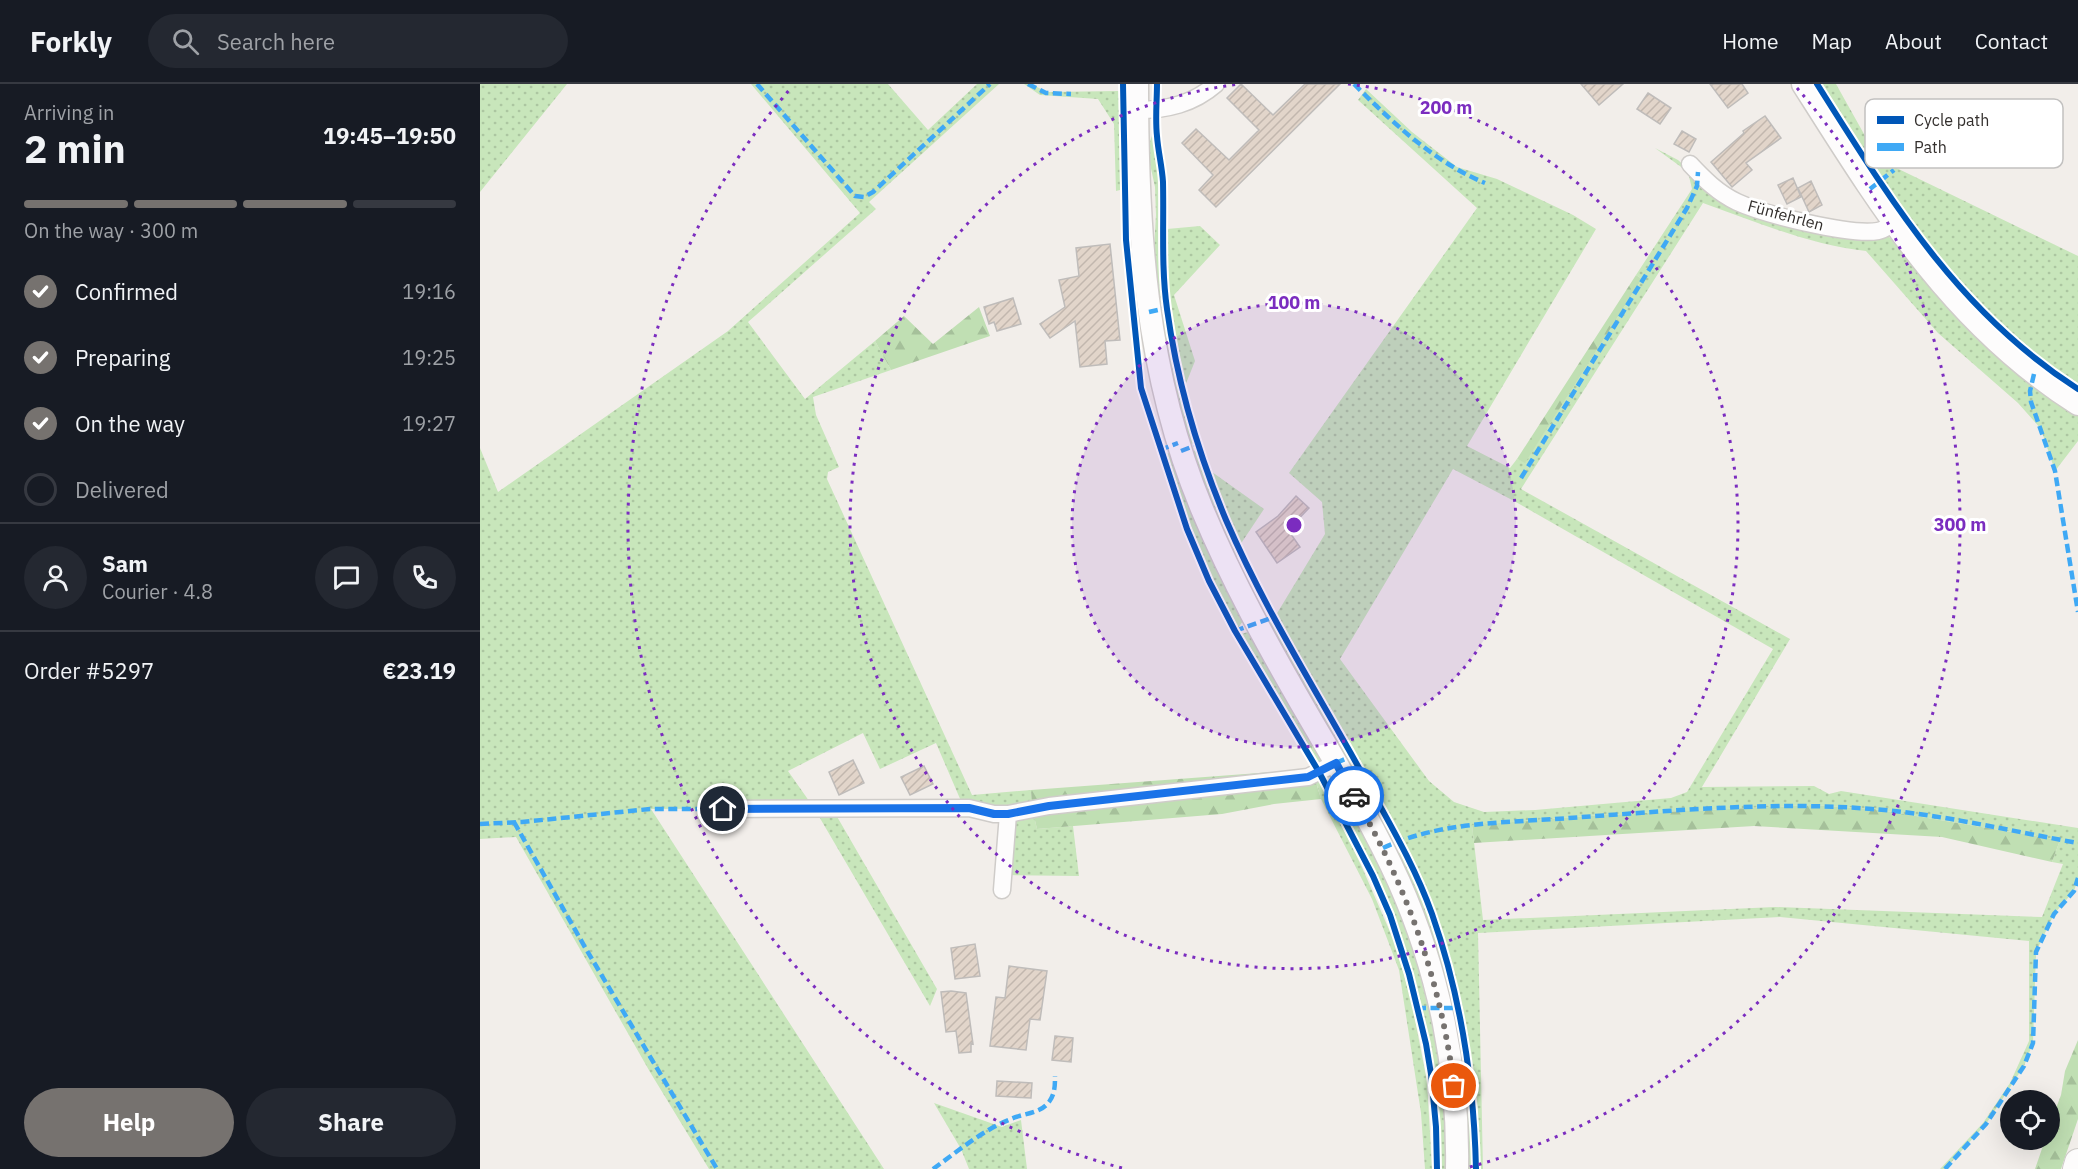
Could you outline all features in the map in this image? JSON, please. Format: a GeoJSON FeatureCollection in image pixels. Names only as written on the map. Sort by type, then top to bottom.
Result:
{"type":"FeatureCollection","features":[{"type":"Feature","properties":{"kind":"main road"},"geometry":{"type":"LineString","coordinates":[[1137,84],[1138,213],[1146,289],[1156,354],[1175,434],[1201,506],[1228,568],[1276,660],[1383,848],[1416,923],[1432,975],[1449,1050],[1455,1110],[1457,1169]]}},
{"type":"Feature","properties":{"kind":"main road"},"geometry":{"type":"LineString","coordinates":[[1803,84],[1894,223],[1957,303],[1992,339],[2034,374],[2078,404]]}},
{"type":"Feature","properties":{"kind":"main road"},"geometry":{"type":"LineString","coordinates":[[2076,1169],[2078,1162]]}},
{"type":"Feature","properties":{"kind":"street"},"geometry":{"type":"LineString","coordinates":[[1137,110],[1173,107],[1206,93],[1216,84]]}},
{"type":"Feature","properties":{"kind":"street","name":"Fünfehrlen"},"geometry":{"type":"LineString","coordinates":[[1690,164],[1722,193],[1736,202],[1759,210],[1832,228],[1852,230],[1879,231],[1894,223]]}},
{"type":"Feature","properties":{"kind":"street"},"geometry":{"type":"LineString","coordinates":[[723,809],[969,808],[994,814],[1008,814],[1049,806],[1308,777],[1336,763]]}},
{"type":"Feature","properties":{"kind":"street"},"geometry":{"type":"LineString","coordinates":[[1002,890],[1008,814]]}},
{"type":"Feature","properties":{"kind":"green space"},"geometry":{"type":"Polygon","coordinates":[[[480,84],[567,84],[480,192],[480,84]]]}},
{"type":"Feature","properties":{"kind":"green space"},"geometry":{"type":"Polygon","coordinates":[[[751,84],[888,84],[928,130],[977,84],[999,84],[869,202],[876,209],[748,322],[805,399],[875,341],[891,370],[813,397],[816,415],[839,467],[828,472],[827,479],[972,795],[1031,790],[1037,829],[1073,826],[1079,876],[1003,875],[1008,815],[964,808],[936,743],[880,769],[863,733],[788,771],[814,808],[651,809],[884,1169],[709,1169],[650,1072],[516,837],[480,839],[480,448],[498,492],[728,331],[860,213],[751,84]]]}},
{"type":"Feature","properties":{"kind":"green space"},"geometry":{"type":"Polygon","coordinates":[[[1024,84],[1031,84],[1047,92],[1119,91],[1120,190],[1116,191],[1114,124],[1098,99],[1040,95],[1024,84]]]}},
{"type":"Feature","properties":{"kind":"green space"},"geometry":{"type":"Polygon","coordinates":[[[1822,84],[1836,84],[1865,136],[1865,151],[1822,84]]]}},
{"type":"Feature","properties":{"kind":"green space"},"geometry":{"type":"Polygon","coordinates":[[[1366,89],[1412,132],[1457,167],[1497,179],[1573,215],[1596,229],[1467,446],[1510,468],[1517,459],[1525,462],[1642,279],[1636,275],[1692,189],[1688,172],[1655,148],[1678,160],[1711,190],[1864,236],[1889,237],[1951,309],[1999,356],[2024,377],[2078,412],[2078,441],[2055,471],[2041,429],[2018,403],[1938,333],[1866,251],[1824,244],[1703,203],[1521,489],[1790,639],[1702,787],[1814,786],[1829,794],[1841,791],[2078,828],[2078,879],[2074,891],[2054,914],[2036,952],[2033,1043],[2024,1066],[2008,1090],[2005,1090],[2029,1041],[2029,941],[1780,917],[1478,933],[1483,1169],[1467,1169],[1397,855],[1406,847],[1276,615],[1325,534],[1322,502],[1289,473],[1477,208],[1358,100],[1366,89]],[[1453,469],[1340,659],[1429,781],[1454,802],[1484,812],[1535,810],[1671,798],[1687,792],[1773,649],[1514,501],[1453,469]],[[1812,805],[1604,815],[1472,825],[1483,920],[1775,907],[2042,917],[2063,864],[2052,862],[2060,840],[1874,809],[1812,805]]]}},
{"type":"Feature","properties":{"kind":"green space"},"geometry":{"type":"Polygon","coordinates":[[[1153,133],[1160,190],[1163,304],[1157,304],[1153,267],[1155,187],[1147,150],[1153,133]]]}},
{"type":"Feature","properties":{"kind":"green space"},"geometry":{"type":"Polygon","coordinates":[[[1876,168],[1897,168],[2078,256],[2078,386],[2018,343],[1989,315],[1961,285],[1911,221],[1876,168]]]}},
{"type":"Feature","properties":{"kind":"green space"},"geometry":{"type":"Polygon","coordinates":[[[1200,226],[1220,245],[1174,295],[1195,361],[1185,386],[1168,291],[1167,229],[1200,226]]]}},
{"type":"Feature","properties":{"kind":"green space"},"geometry":{"type":"Polygon","coordinates":[[[1636,275],[1642,279],[1525,463],[1517,459],[1636,275]]]}},
{"type":"Feature","properties":{"kind":"green space"},"geometry":{"type":"Polygon","coordinates":[[[979,307],[990,336],[891,370],[875,341],[904,316],[933,344],[979,307]]]}},
{"type":"Feature","properties":{"kind":"green space"},"geometry":{"type":"Polygon","coordinates":[[[1164,314],[1178,385],[1194,443],[1188,445],[1159,315],[1164,314]]]}},
{"type":"Feature","properties":{"kind":"green space"},"geometry":{"type":"Polygon","coordinates":[[[1197,450],[1216,504],[1239,556],[1235,559],[1190,452],[1197,450]]]}},
{"type":"Feature","properties":{"kind":"green space"},"geometry":{"type":"Polygon","coordinates":[[[1170,453],[1243,621],[1238,628],[1205,567],[1164,454],[1170,453]]]}},
{"type":"Feature","properties":{"kind":"green space"},"geometry":{"type":"Polygon","coordinates":[[[1212,472],[1264,509],[1240,545],[1212,472]]]}},
{"type":"Feature","properties":{"kind":"green space"},"geometry":{"type":"Polygon","coordinates":[[[1273,621],[1393,837],[1387,839],[1266,625],[1273,621]]]}},
{"type":"Feature","properties":{"kind":"green space"},"geometry":{"type":"Polygon","coordinates":[[[1248,632],[1324,761],[1319,766],[1241,634],[1248,632]]]}},
{"type":"Feature","properties":{"kind":"green space"},"geometry":{"type":"Polygon","coordinates":[[[1312,769],[1321,799],[1274,804],[1222,814],[1037,829],[1032,808],[1031,790],[1312,769]]]}},
{"type":"Feature","properties":{"kind":"green space"},"geometry":{"type":"Polygon","coordinates":[[[1326,781],[1335,782],[1386,877],[1413,948],[1435,1034],[1446,1110],[1448,1169],[1439,1169],[1435,1077],[1427,1029],[1408,958],[1377,879],[1326,781]]]}},
{"type":"Feature","properties":{"kind":"green space"},"geometry":{"type":"Polygon","coordinates":[[[1316,782],[1320,782],[1361,865],[1394,941],[1411,999],[1427,1081],[1432,1169],[1425,1169],[1421,1113],[1399,970],[1372,899],[1321,799],[1316,782]]]}},
{"type":"Feature","properties":{"kind":"green space"},"geometry":{"type":"Polygon","coordinates":[[[1812,805],[1874,809],[2060,840],[2052,862],[1942,837],[1754,826],[1474,843],[1472,825],[1604,815],[1812,805]]]}},
{"type":"Feature","properties":{"kind":"green space"},"geometry":{"type":"Polygon","coordinates":[[[814,808],[832,808],[937,989],[930,1006],[814,808]]]}},
{"type":"Feature","properties":{"kind":"green space"},"geometry":{"type":"Polygon","coordinates":[[[2078,1040],[2078,1119],[2061,1169],[2035,1169],[2042,1150],[2060,1150],[2060,1098],[2065,1071],[2078,1040]]]}},
{"type":"Feature","properties":{"kind":"green space"},"geometry":{"type":"Polygon","coordinates":[[[2000,1098],[2000,1103],[1986,1124],[1945,1169],[1940,1169],[1983,1123],[2000,1098]]]}},
{"type":"Feature","properties":{"kind":"green space"},"geometry":{"type":"Polygon","coordinates":[[[934,1103],[1002,1127],[1021,1120],[1027,1169],[969,1169],[961,1149],[934,1103]]]}},
{"type":"Feature","properties":{"kind":"building"},"geometry":{"type":"Polygon","coordinates":[[[1241,84],[1273,115],[1305,84],[1340,84],[1216,207],[1199,190],[1213,175],[1182,143],[1196,129],[1229,160],[1259,130],[1227,98],[1241,84]]]}},
{"type":"Feature","properties":{"kind":"building"},"geometry":{"type":"Polygon","coordinates":[[[1581,84],[1623,84],[1599,105],[1581,84]]]}},
{"type":"Feature","properties":{"kind":"building"},"geometry":{"type":"Polygon","coordinates":[[[1710,84],[1742,84],[1748,93],[1728,108],[1710,84]]]}},
{"type":"Feature","properties":{"kind":"building"},"geometry":{"type":"Polygon","coordinates":[[[1648,93],[1671,108],[1660,124],[1637,109],[1648,93]]]}},
{"type":"Feature","properties":{"kind":"building"},"geometry":{"type":"Polygon","coordinates":[[[1765,116],[1781,138],[1746,163],[1752,170],[1732,187],[1711,162],[1744,133],[1743,131],[1765,116]]]}},
{"type":"Feature","properties":{"kind":"building"},"geometry":{"type":"Polygon","coordinates":[[[1682,131],[1696,139],[1689,152],[1674,144],[1682,131]]]}},
{"type":"Feature","properties":{"kind":"building"},"geometry":{"type":"Polygon","coordinates":[[[1793,178],[1801,197],[1787,204],[1778,185],[1793,178]]]}},
{"type":"Feature","properties":{"kind":"building"},"geometry":{"type":"Polygon","coordinates":[[[1811,181],[1822,205],[1809,212],[1798,188],[1811,181]]]}},
{"type":"Feature","properties":{"kind":"building"},"geometry":{"type":"Polygon","coordinates":[[[1110,244],[1120,340],[1105,341],[1107,364],[1080,367],[1075,321],[1050,338],[1040,324],[1065,307],[1059,280],[1079,276],[1076,248],[1110,244]]]}},
{"type":"Feature","properties":{"kind":"building"},"geometry":{"type":"Polygon","coordinates":[[[1013,298],[1021,324],[997,331],[994,322],[989,324],[984,307],[1013,298]]]}},
{"type":"Feature","properties":{"kind":"building"},"geometry":{"type":"Polygon","coordinates":[[[1296,496],[1309,508],[1288,530],[1300,547],[1277,563],[1256,532],[1278,516],[1296,496]]]}},
{"type":"Feature","properties":{"kind":"building"},"geometry":{"type":"Polygon","coordinates":[[[853,760],[864,783],[839,795],[829,772],[853,760]]]}},
{"type":"Feature","properties":{"kind":"building"},"geometry":{"type":"Polygon","coordinates":[[[924,766],[933,784],[910,795],[901,777],[924,766]]]}},
{"type":"Feature","properties":{"kind":"building"},"geometry":{"type":"Polygon","coordinates":[[[975,944],[980,976],[955,979],[951,948],[975,944]]]}},
{"type":"Feature","properties":{"kind":"building"},"geometry":{"type":"Polygon","coordinates":[[[1009,966],[1047,971],[1040,1020],[1030,1019],[1026,1050],[990,1046],[996,997],[1005,998],[1009,966]]]}},
{"type":"Feature","properties":{"kind":"building"},"geometry":{"type":"Polygon","coordinates":[[[941,992],[966,993],[973,1044],[971,1043],[971,1052],[959,1053],[956,1031],[946,1032],[941,992]]]}},
{"type":"Feature","properties":{"kind":"building"},"geometry":{"type":"Polygon","coordinates":[[[1055,1036],[1073,1038],[1071,1062],[1052,1060],[1055,1036]]]}},
{"type":"Feature","properties":{"kind":"building"},"geometry":{"type":"Polygon","coordinates":[[[997,1081],[1032,1083],[1031,1098],[996,1096],[997,1081]]]}},
{"type":"Feature","properties":{"kind":"marked path"},"geometry":{"type":"LineString","coordinates":[[757,84],[855,196],[864,197],[873,192],[990,84]]}},
{"type":"Feature","properties":{"kind":"marked path"},"geometry":{"type":"LineString","coordinates":[[1028,84],[1046,93],[1071,94]]}},
{"type":"Feature","properties":{"kind":"marked path"},"geometry":{"type":"LineString","coordinates":[[1354,84],[1399,127],[1431,153],[1485,183]]}},
{"type":"Feature","properties":{"kind":"marked path"},"geometry":{"type":"LineString","coordinates":[[1870,189],[1894,170]]}},
{"type":"Feature","properties":{"kind":"marked path"},"geometry":{"type":"LineString","coordinates":[[1521,478],[1687,208],[1697,186],[1698,172]]}},
{"type":"Feature","properties":{"kind":"marked path"},"geometry":{"type":"LineString","coordinates":[[1149,312],[1166,308]]}},
{"type":"Feature","properties":{"kind":"marked path"},"geometry":{"type":"LineString","coordinates":[[2034,374],[2030,391],[2031,402],[2055,471],[2078,612]]}},
{"type":"Feature","properties":{"kind":"marked path"},"geometry":{"type":"LineString","coordinates":[[1160,450],[1178,443]]}},
{"type":"Feature","properties":{"kind":"marked path"},"geometry":{"type":"LineString","coordinates":[[1181,451],[1199,444]]}},
{"type":"Feature","properties":{"kind":"marked path"},"geometry":{"type":"LineString","coordinates":[[1235,631],[1274,617]]}},
{"type":"Feature","properties":{"kind":"marked path"},"geometry":{"type":"LineString","coordinates":[[1336,763],[1352,756]]}},
{"type":"Feature","properties":{"kind":"marked path"},"geometry":{"type":"LineString","coordinates":[[1383,848],[1428,833],[1474,825],[1759,806],[1898,811],[2078,843]]}},
{"type":"Feature","properties":{"kind":"marked path"},"geometry":{"type":"LineString","coordinates":[[480,824],[650,809],[723,809]]}},
{"type":"Feature","properties":{"kind":"marked path"},"geometry":{"type":"LineString","coordinates":[[514,822],[586,949],[717,1169]]}},
{"type":"Feature","properties":{"kind":"marked path"},"geometry":{"type":"LineString","coordinates":[[1945,1169],[1986,1124],[2024,1066],[2033,1043],[2036,952],[2054,914],[2074,891],[2078,878]]}},
{"type":"Feature","properties":{"kind":"marked path"},"geometry":{"type":"LineString","coordinates":[[1417,1008],[1459,1008]]}},
{"type":"Feature","properties":{"kind":"marked path"},"geometry":{"type":"LineString","coordinates":[[933,1169],[991,1129],[1045,1106],[1054,1093],[1055,1076]]}},
{"type":"Feature","properties":{"kind":"cycle path"},"geometry":{"type":"LineString","coordinates":[[1123,84],[1126,240],[1141,388],[1187,529],[1209,581],[1235,631],[1319,772],[1373,876],[1390,915],[1409,974],[1426,1044],[1436,1127],[1437,1169]]}},
{"type":"Feature","properties":{"kind":"cycle path"},"geometry":{"type":"LineString","coordinates":[[1157,84],[1156,123],[1163,182],[1165,293],[1176,363],[1190,416],[1216,495],[1259,590],[1398,838],[1426,898],[1451,976],[1464,1040],[1475,1136],[1476,1169]]}},
{"type":"Feature","properties":{"kind":"cycle path"},"geometry":{"type":"LineString","coordinates":[[1817,84],[1865,159]]}},
{"type":"Feature","properties":{"kind":"cycle path"},"geometry":{"type":"LineString","coordinates":[[1871,168],[1931,252],[1963,290],[1997,326],[2036,359],[2078,389]]}},
{"type":"Feature","properties":{"kind":"way so far"},"geometry":{"type":"LineString","coordinates":[[1354,796],[1383,848],[1416,923],[1441,1007],[1454,1086]]}},
{"type":"Feature","properties":{"kind":"route"},"geometry":{"type":"LineString","coordinates":[[723,809],[969,808],[994,814],[1008,814],[1032,808],[1308,777],[1336,763],[1354,796]]}}]}
